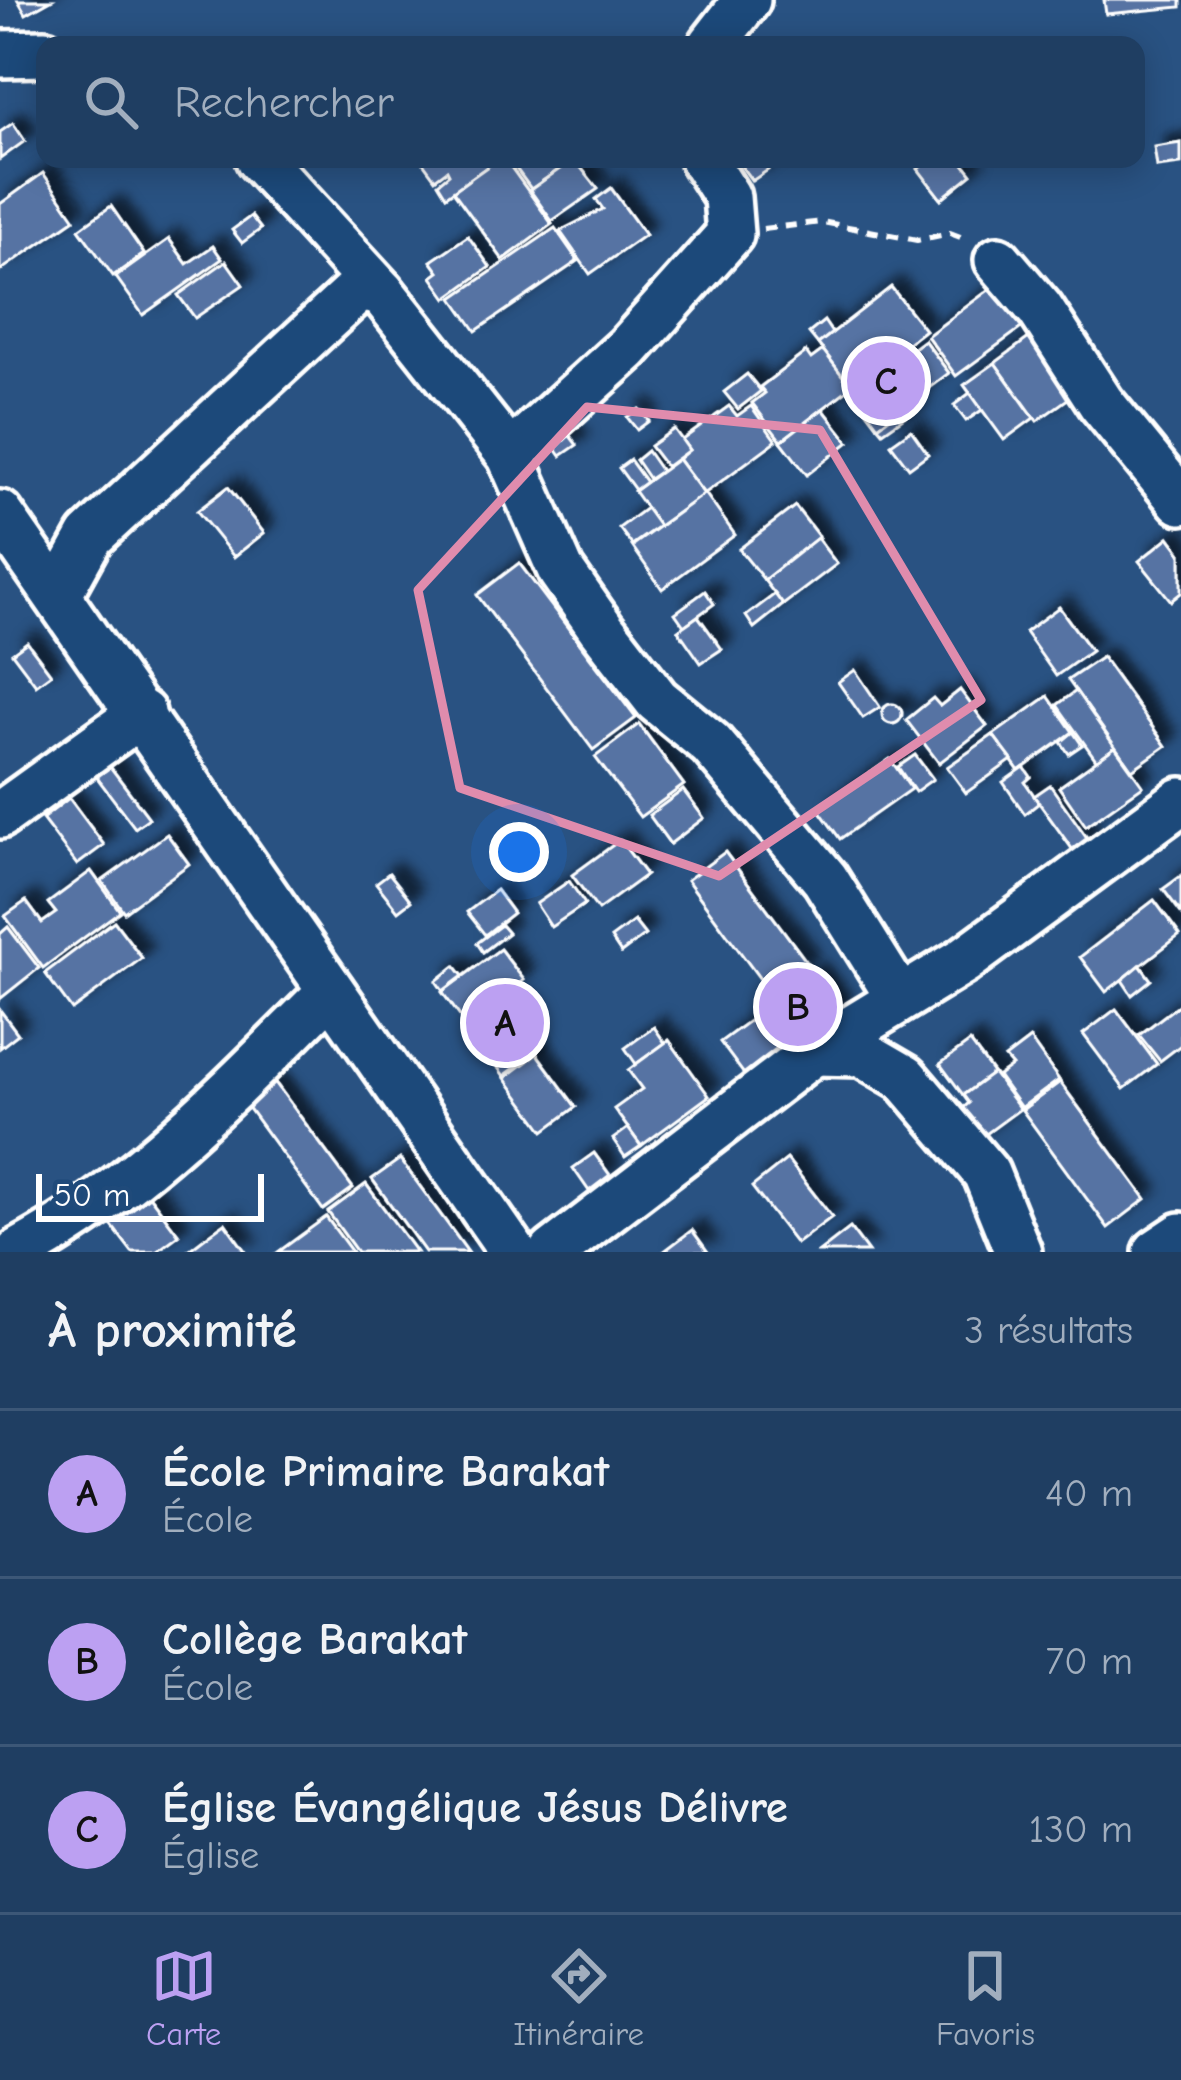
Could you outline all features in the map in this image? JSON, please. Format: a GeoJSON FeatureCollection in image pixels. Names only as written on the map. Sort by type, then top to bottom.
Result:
{"type":"FeatureCollection","features":[{"type":"Feature","properties":{"kind":"street"},"geometry":{"type":"LineString","coordinates":[[719,36],[747,0]]}},
{"type":"Feature","properties":{"kind":"street"},"geometry":{"type":"LineString","coordinates":[[0,54],[36,53]]}},
{"type":"Feature","properties":{"kind":"street"},"geometry":{"type":"LineString","coordinates":[[267,168],[382,293],[510,454],[561,571],[601,628],[657,700],[711,745],[825,879],[898,996]]}},
{"type":"Feature","properties":{"kind":"street"},"geometry":{"type":"LineString","coordinates":[[510,454],[640,337],[730,234],[727,197],[709,168]]}},
{"type":"Feature","properties":{"kind":"street"},"geometry":{"type":"LineString","coordinates":[[998,260],[1040,309],[1101,403],[1181,501]]}},
{"type":"Feature","properties":{"kind":"street"},"geometry":{"type":"LineString","coordinates":[[58,596],[90,538],[154,474],[360,288],[382,293]]}},
{"type":"Feature","properties":{"kind":"street"},"geometry":{"type":"LineString","coordinates":[[0,514],[513,1252]]}},
{"type":"Feature","properties":{"kind":"street"},"geometry":{"type":"LineString","coordinates":[[0,814],[142,712]]}},
{"type":"Feature","properties":{"kind":"street"},"geometry":{"type":"LineString","coordinates":[[553,1252],[814,1052],[898,996],[963,961],[1181,801]]}},
{"type":"Feature","properties":{"kind":"street"},"geometry":{"type":"LineString","coordinates":[[19,1252],[89,1215],[193,1127],[331,992]]}},
{"type":"Feature","properties":{"kind":"street"},"geometry":{"type":"LineString","coordinates":[[814,1052],[862,1053],[905,1078],[986,1174],[1018,1252]]}},
{"type":"Feature","properties":{"kind":"street"},"geometry":{"type":"LineString","coordinates":[[1157,1252],[1181,1236]]}},
{"type":"Feature","properties":{"kind":"path"},"geometry":{"type":"LineString","coordinates":[[730,234],[822,222],[917,240],[950,233],[998,260]]}},
{"type":"Feature","properties":{"kind":"highlighted area"},"geometry":{"type":"Polygon","coordinates":[[[587,407],[820,430],[981,700],[719,876],[460,788],[418,590],[587,407]]]}},
{"type":"Feature","properties":{"kind":"building"},"geometry":{"type":"Polygon","coordinates":[[[18,0],[51,0],[26,14],[18,0]]]}},
{"type":"Feature","properties":{"kind":"building"},"geometry":{"type":"Polygon","coordinates":[[[1104,0],[1181,0],[1181,7],[1106,14],[1104,0]]]}},
{"type":"Feature","properties":{"kind":"building"},"geometry":{"type":"Polygon","coordinates":[[[13,123],[25,141],[0,159],[0,132],[13,123]]]}},
{"type":"Feature","properties":{"kind":"building"},"geometry":{"type":"Polygon","coordinates":[[[1181,143],[1181,164],[1157,167],[1154,147],[1181,143]]]}},
{"type":"Feature","properties":{"kind":"building"},"geometry":{"type":"Polygon","coordinates":[[[427,168],[485,168],[446,196],[438,183],[449,174],[447,170],[435,179],[427,168]]]}},
{"type":"Feature","properties":{"kind":"building"},"geometry":{"type":"Polygon","coordinates":[[[485,168],[512,168],[552,224],[503,260],[453,191],[485,168]]]}},
{"type":"Feature","properties":{"kind":"building"},"geometry":{"type":"Polygon","coordinates":[[[516,168],[561,168],[531,189],[516,168]]]}},
{"type":"Feature","properties":{"kind":"building"},"geometry":{"type":"Polygon","coordinates":[[[561,168],[581,168],[598,189],[552,221],[530,190],[561,168]]]}},
{"type":"Feature","properties":{"kind":"building"},"geometry":{"type":"Polygon","coordinates":[[[743,168],[767,168],[768,170],[752,181],[743,168]]]}},
{"type":"Feature","properties":{"kind":"building"},"geometry":{"type":"Polygon","coordinates":[[[967,168],[972,174],[941,199],[918,169],[967,168]]]}},
{"type":"Feature","properties":{"kind":"building"},"geometry":{"type":"Polygon","coordinates":[[[43,173],[75,219],[0,271],[0,204],[43,173]]]}},
{"type":"Feature","properties":{"kind":"building"},"geometry":{"type":"Polygon","coordinates":[[[611,188],[645,235],[590,274],[560,231],[603,209],[596,199],[611,188]]]}},
{"type":"Feature","properties":{"kind":"building"},"geometry":{"type":"Polygon","coordinates":[[[111,206],[144,254],[113,276],[79,229],[111,206]]]}},
{"type":"Feature","properties":{"kind":"building"},"geometry":{"type":"Polygon","coordinates":[[[251,216],[261,229],[242,243],[232,230],[251,216]]]}},
{"type":"Feature","properties":{"kind":"building"},"geometry":{"type":"Polygon","coordinates":[[[555,228],[578,261],[476,331],[453,298],[555,228]]]}},
{"type":"Feature","properties":{"kind":"building"},"geometry":{"type":"Polygon","coordinates":[[[468,236],[490,267],[447,298],[432,277],[439,272],[431,261],[468,236]]]}},
{"type":"Feature","properties":{"kind":"building"},"geometry":{"type":"Polygon","coordinates":[[[169,239],[187,264],[213,246],[222,259],[143,315],[116,277],[169,239]]]}},
{"type":"Feature","properties":{"kind":"building"},"geometry":{"type":"Polygon","coordinates":[[[226,261],[243,285],[195,318],[178,295],[226,261]]]}},
{"type":"Feature","properties":{"kind":"building"},"geometry":{"type":"Polygon","coordinates":[[[998,283],[1028,323],[956,376],[927,336],[998,283]]]}},
{"type":"Feature","properties":{"kind":"building"},"geometry":{"type":"Polygon","coordinates":[[[891,287],[925,330],[851,387],[818,344],[891,287]]]}},
{"type":"Feature","properties":{"kind":"building"},"geometry":{"type":"Polygon","coordinates":[[[824,321],[832,333],[818,344],[809,333],[824,321]]]}},
{"type":"Feature","properties":{"kind":"building"},"geometry":{"type":"Polygon","coordinates":[[[1030,337],[1072,396],[1037,421],[995,363],[1030,337]]]}},
{"type":"Feature","properties":{"kind":"building"},"geometry":{"type":"Polygon","coordinates":[[[924,340],[949,373],[878,426],[853,393],[924,340]]]}},
{"type":"Feature","properties":{"kind":"building"},"geometry":{"type":"Polygon","coordinates":[[[823,350],[851,387],[781,441],[752,403],[765,393],[760,387],[806,352],[811,359],[823,350]]]}},
{"type":"Feature","properties":{"kind":"building"},"geometry":{"type":"Polygon","coordinates":[[[995,363],[1034,418],[1004,440],[964,385],[995,363]]]}},
{"type":"Feature","properties":{"kind":"building"},"geometry":{"type":"Polygon","coordinates":[[[747,374],[761,391],[738,409],[724,392],[747,374]]]}},
{"type":"Feature","properties":{"kind":"building"},"geometry":{"type":"Polygon","coordinates":[[[970,393],[982,410],[966,421],[954,405],[970,393]]]}},
{"type":"Feature","properties":{"kind":"building"},"geometry":{"type":"Polygon","coordinates":[[[908,404],[913,411],[883,432],[878,426],[908,404]]]}},
{"type":"Feature","properties":{"kind":"building"},"geometry":{"type":"Polygon","coordinates":[[[729,406],[737,416],[751,406],[776,441],[704,494],[678,459],[689,450],[682,440],[729,406]]]}},
{"type":"Feature","properties":{"kind":"building"},"geometry":{"type":"Polygon","coordinates":[[[639,409],[649,421],[637,430],[627,417],[639,409]]]}},
{"type":"Feature","properties":{"kind":"building"},"geometry":{"type":"Polygon","coordinates":[[[823,409],[849,442],[807,475],[781,441],[823,409]]]}},
{"type":"Feature","properties":{"kind":"building"},"geometry":{"type":"Polygon","coordinates":[[[564,428],[577,445],[561,456],[549,439],[564,428]]]}},
{"type":"Feature","properties":{"kind":"building"},"geometry":{"type":"Polygon","coordinates":[[[674,429],[689,450],[666,467],[650,446],[674,429]]]}},
{"type":"Feature","properties":{"kind":"building"},"geometry":{"type":"Polygon","coordinates":[[[911,430],[928,454],[909,468],[891,444],[911,430]]]}},
{"type":"Feature","properties":{"kind":"building"},"geometry":{"type":"Polygon","coordinates":[[[647,451],[661,471],[649,479],[636,460],[647,451]]]}},
{"type":"Feature","properties":{"kind":"building"},"geometry":{"type":"Polygon","coordinates":[[[678,459],[704,494],[659,526],[634,491],[678,459]]]}},
{"type":"Feature","properties":{"kind":"building"},"geometry":{"type":"Polygon","coordinates":[[[630,460],[646,482],[635,490],[619,468],[630,460]]]}},
{"type":"Feature","properties":{"kind":"building"},"geometry":{"type":"Polygon","coordinates":[[[228,487],[264,533],[234,557],[197,511],[228,487]]]}},
{"type":"Feature","properties":{"kind":"building"},"geometry":{"type":"Polygon","coordinates":[[[705,493],[735,535],[662,589],[632,546],[705,493]]]}},
{"type":"Feature","properties":{"kind":"building"},"geometry":{"type":"Polygon","coordinates":[[[795,506],[819,537],[764,580],[739,549],[795,506]]]}},
{"type":"Feature","properties":{"kind":"building"},"geometry":{"type":"Polygon","coordinates":[[[646,508],[659,526],[632,545],[619,528],[646,508]]]}},
{"type":"Feature","properties":{"kind":"building"},"geometry":{"type":"Polygon","coordinates":[[[1169,537],[1181,553],[1181,593],[1171,601],[1139,561],[1169,537]]]}},
{"type":"Feature","properties":{"kind":"building"},"geometry":{"type":"Polygon","coordinates":[[[817,538],[837,564],[783,605],[764,580],[817,538]]]}},
{"type":"Feature","properties":{"kind":"building"},"geometry":{"type":"Polygon","coordinates":[[[519,563],[636,718],[593,750],[477,595],[519,563]]]}},
{"type":"Feature","properties":{"kind":"building"},"geometry":{"type":"Polygon","coordinates":[[[705,591],[714,604],[684,626],[675,613],[705,591]]]}},
{"type":"Feature","properties":{"kind":"building"},"geometry":{"type":"Polygon","coordinates":[[[775,594],[783,605],[754,628],[746,616],[775,594]]]}},
{"type":"Feature","properties":{"kind":"building"},"geometry":{"type":"Polygon","coordinates":[[[1059,607],[1091,651],[1056,676],[1025,632],[1059,607]]]}},
{"type":"Feature","properties":{"kind":"building"},"geometry":{"type":"Polygon","coordinates":[[[698,616],[722,649],[701,663],[678,630],[698,616]]]}},
{"type":"Feature","properties":{"kind":"building"},"geometry":{"type":"Polygon","coordinates":[[[27,642],[51,674],[36,685],[12,653],[27,642]]]}},
{"type":"Feature","properties":{"kind":"building"},"geometry":{"type":"Polygon","coordinates":[[[1102,657],[1166,746],[1132,770],[1068,680],[1102,657]]]}},
{"type":"Feature","properties":{"kind":"building"},"geometry":{"type":"Polygon","coordinates":[[[855,670],[880,707],[863,718],[838,682],[855,670]]]}},
{"type":"Feature","properties":{"kind":"building"},"geometry":{"type":"Polygon","coordinates":[[[960,690],[987,726],[939,763],[906,720],[933,698],[940,706],[960,690]]]}},
{"type":"Feature","properties":{"kind":"building"},"geometry":{"type":"Polygon","coordinates":[[[1076,691],[1115,747],[1097,761],[1057,705],[1076,691]]]}},
{"type":"Feature","properties":{"kind":"building"},"geometry":{"type":"Polygon","coordinates":[[[1048,696],[1073,732],[1019,771],[993,735],[1048,696]]]}},
{"type":"Feature","properties":{"kind":"building"},"geometry":{"type":"Polygon","coordinates":[[[892,704],[902,714],[892,724],[882,714],[892,704]]]}},
{"type":"Feature","properties":{"kind":"building"},"geometry":{"type":"Polygon","coordinates":[[[639,724],[684,785],[640,817],[595,757],[639,724]]]}},
{"type":"Feature","properties":{"kind":"building"},"geometry":{"type":"Polygon","coordinates":[[[1073,732],[1082,745],[1069,754],[1061,742],[1073,732]]]}},
{"type":"Feature","properties":{"kind":"building"},"geometry":{"type":"Polygon","coordinates":[[[993,735],[1012,760],[966,793],[947,767],[993,735]]]}},
{"type":"Feature","properties":{"kind":"building"},"geometry":{"type":"Polygon","coordinates":[[[1115,747],[1143,786],[1086,826],[1059,787],[1115,747]]]}},
{"type":"Feature","properties":{"kind":"building"},"geometry":{"type":"Polygon","coordinates":[[[915,755],[933,779],[915,792],[898,767],[915,755]]]}},
{"type":"Feature","properties":{"kind":"building"},"geometry":{"type":"Polygon","coordinates":[[[102,756],[149,818],[135,828],[89,767],[102,756]]]}},
{"type":"Feature","properties":{"kind":"building"},"geometry":{"type":"Polygon","coordinates":[[[890,759],[911,789],[840,839],[819,810],[890,759]]]}},
{"type":"Feature","properties":{"kind":"building"},"geometry":{"type":"Polygon","coordinates":[[[1024,767],[1031,777],[1025,782],[1039,803],[1025,814],[1003,782],[1024,767]]]}},
{"type":"Feature","properties":{"kind":"building"},"geometry":{"type":"Polygon","coordinates":[[[1050,785],[1090,842],[1075,853],[1034,796],[1050,785]]]}},
{"type":"Feature","properties":{"kind":"building"},"geometry":{"type":"Polygon","coordinates":[[[683,790],[704,818],[670,844],[649,815],[683,790]]]}},
{"type":"Feature","properties":{"kind":"building"},"geometry":{"type":"Polygon","coordinates":[[[69,798],[104,845],[77,865],[42,819],[69,798]]]}},
{"type":"Feature","properties":{"kind":"building"},"geometry":{"type":"Polygon","coordinates":[[[167,834],[189,864],[124,912],[102,881],[167,834]]]}},
{"type":"Feature","properties":{"kind":"building"},"geometry":{"type":"Polygon","coordinates":[[[620,840],[646,875],[598,910],[572,875],[620,840]]]}},
{"type":"Feature","properties":{"kind":"building"},"geometry":{"type":"Polygon","coordinates":[[[725,852],[809,965],[771,994],[687,880],[725,852]]]}},
{"type":"Feature","properties":{"kind":"building"},"geometry":{"type":"Polygon","coordinates":[[[91,871],[120,911],[43,968],[5,916],[26,901],[42,923],[56,913],[48,903],[91,871]]]}},
{"type":"Feature","properties":{"kind":"building"},"geometry":{"type":"Polygon","coordinates":[[[389,873],[411,901],[398,911],[376,883],[389,873]]]}},
{"type":"Feature","properties":{"kind":"building"},"geometry":{"type":"Polygon","coordinates":[[[1181,876],[1181,913],[1163,889],[1181,876]]]}},
{"type":"Feature","properties":{"kind":"building"},"geometry":{"type":"Polygon","coordinates":[[[569,881],[585,904],[551,927],[536,904],[569,881]]]}},
{"type":"Feature","properties":{"kind":"building"},"geometry":{"type":"Polygon","coordinates":[[[496,890],[513,913],[485,935],[467,912],[496,890]]]}},
{"type":"Feature","properties":{"kind":"building"},"geometry":{"type":"Polygon","coordinates":[[[1154,900],[1180,935],[1106,992],[1080,957],[1154,900]]]}},
{"type":"Feature","properties":{"kind":"building"},"geometry":{"type":"Polygon","coordinates":[[[114,921],[142,958],[72,1010],[45,973],[114,921]]]}},
{"type":"Feature","properties":{"kind":"building"},"geometry":{"type":"Polygon","coordinates":[[[634,921],[645,935],[621,953],[611,938],[634,921]]]}},
{"type":"Feature","properties":{"kind":"building"},"geometry":{"type":"Polygon","coordinates":[[[501,925],[508,933],[483,952],[477,943],[501,925]]]}},
{"type":"Feature","properties":{"kind":"building"},"geometry":{"type":"Polygon","coordinates":[[[8,927],[39,968],[0,999],[0,934],[8,927]]]}},
{"type":"Feature","properties":{"kind":"building"},"geometry":{"type":"Polygon","coordinates":[[[500,949],[524,980],[497,1000],[536,1052],[504,1076],[442,992],[500,949]]]}},
{"type":"Feature","properties":{"kind":"building"},"geometry":{"type":"Polygon","coordinates":[[[1140,965],[1151,980],[1132,995],[1122,980],[1140,965]]]}},
{"type":"Feature","properties":{"kind":"building"},"geometry":{"type":"Polygon","coordinates":[[[455,966],[463,976],[443,991],[436,981],[455,966]]]}},
{"type":"Feature","properties":{"kind":"building"},"geometry":{"type":"Polygon","coordinates":[[[815,973],[843,1011],[749,1081],[720,1042],[815,973]]]}},
{"type":"Feature","properties":{"kind":"building"},"geometry":{"type":"Polygon","coordinates":[[[1181,1003],[1181,1045],[1160,1061],[1139,1035],[1181,1003]]]}},
{"type":"Feature","properties":{"kind":"building"},"geometry":{"type":"Polygon","coordinates":[[[1116,1009],[1157,1064],[1124,1089],[1083,1034],[1116,1009]]]}},
{"type":"Feature","properties":{"kind":"building"},"geometry":{"type":"Polygon","coordinates":[[[0,1010],[18,1034],[0,1048],[0,1010]]]}},
{"type":"Feature","properties":{"kind":"building"},"geometry":{"type":"Polygon","coordinates":[[[654,1027],[665,1043],[636,1064],[625,1048],[654,1027]]]}},
{"type":"Feature","properties":{"kind":"building"},"geometry":{"type":"Polygon","coordinates":[[[1030,1039],[1059,1080],[1021,1108],[998,1076],[1012,1066],[1005,1058],[1030,1039]]]}},
{"type":"Feature","properties":{"kind":"building"},"geometry":{"type":"Polygon","coordinates":[[[669,1040],[709,1096],[641,1146],[614,1109],[642,1089],[628,1070],[669,1040]]]}},
{"type":"Feature","properties":{"kind":"building"},"geometry":{"type":"Polygon","coordinates":[[[970,1042],[993,1073],[963,1095],[940,1064],[970,1042]]]}},
{"type":"Feature","properties":{"kind":"building"},"geometry":{"type":"Polygon","coordinates":[[[537,1054],[576,1107],[544,1131],[505,1078],[537,1054]]]}},
{"type":"Feature","properties":{"kind":"building"},"geometry":{"type":"Polygon","coordinates":[[[993,1073],[1020,1109],[971,1145],[959,1129],[971,1120],[963,1108],[969,1103],[963,1095],[993,1073]]]}},
{"type":"Feature","properties":{"kind":"building"},"geometry":{"type":"Polygon","coordinates":[[[274,1081],[353,1188],[323,1210],[245,1103],[274,1081]]]}},
{"type":"Feature","properties":{"kind":"building"},"geometry":{"type":"Polygon","coordinates":[[[1060,1082],[1146,1199],[1108,1228],[1022,1110],[1060,1082]]]}},
{"type":"Feature","properties":{"kind":"building"},"geometry":{"type":"Polygon","coordinates":[[[628,1128],[641,1146],[625,1157],[613,1139],[628,1128]]]}},
{"type":"Feature","properties":{"kind":"building"},"geometry":{"type":"Polygon","coordinates":[[[594,1153],[610,1175],[589,1191],[573,1168],[594,1153]]]}},
{"type":"Feature","properties":{"kind":"building"},"geometry":{"type":"Polygon","coordinates":[[[400,1159],[468,1252],[425,1252],[372,1179],[400,1159]]]}},
{"type":"Feature","properties":{"kind":"building"},"geometry":{"type":"Polygon","coordinates":[[[787,1159],[832,1217],[796,1244],[752,1187],[787,1159]]]}},
{"type":"Feature","properties":{"kind":"building"},"geometry":{"type":"Polygon","coordinates":[[[366,1184],[416,1252],[357,1252],[328,1212],[366,1184]]]}},
{"type":"Feature","properties":{"kind":"building"},"geometry":{"type":"Polygon","coordinates":[[[148,1194],[179,1235],[156,1252],[132,1252],[109,1222],[148,1194]]]}},
{"type":"Feature","properties":{"kind":"building"},"geometry":{"type":"Polygon","coordinates":[[[326,1217],[352,1252],[278,1252],[326,1217]]]}},
{"type":"Feature","properties":{"kind":"building"},"geometry":{"type":"Polygon","coordinates":[[[225,1223],[246,1252],[186,1252],[211,1233],[225,1223]]]}},
{"type":"Feature","properties":{"kind":"building"},"geometry":{"type":"Polygon","coordinates":[[[850,1228],[868,1252],[819,1252],[850,1228]]]}},
{"type":"Feature","properties":{"kind":"building"},"geometry":{"type":"Polygon","coordinates":[[[692,1230],[708,1252],[663,1252],[692,1230]]]}},
{"type":"Feature","properties":{"kind":"place","name":"Église Évangélique Jésus Délivre"},"geometry":{"type":"Point","coordinates":[886,381]}},
{"type":"Feature","properties":{"kind":"place","name":"Collège Barakat"},"geometry":{"type":"Point","coordinates":[798,1007]}},
{"type":"Feature","properties":{"kind":"place","name":"École Primaire Barakat"},"geometry":{"type":"Point","coordinates":[505,1023]}}]}
